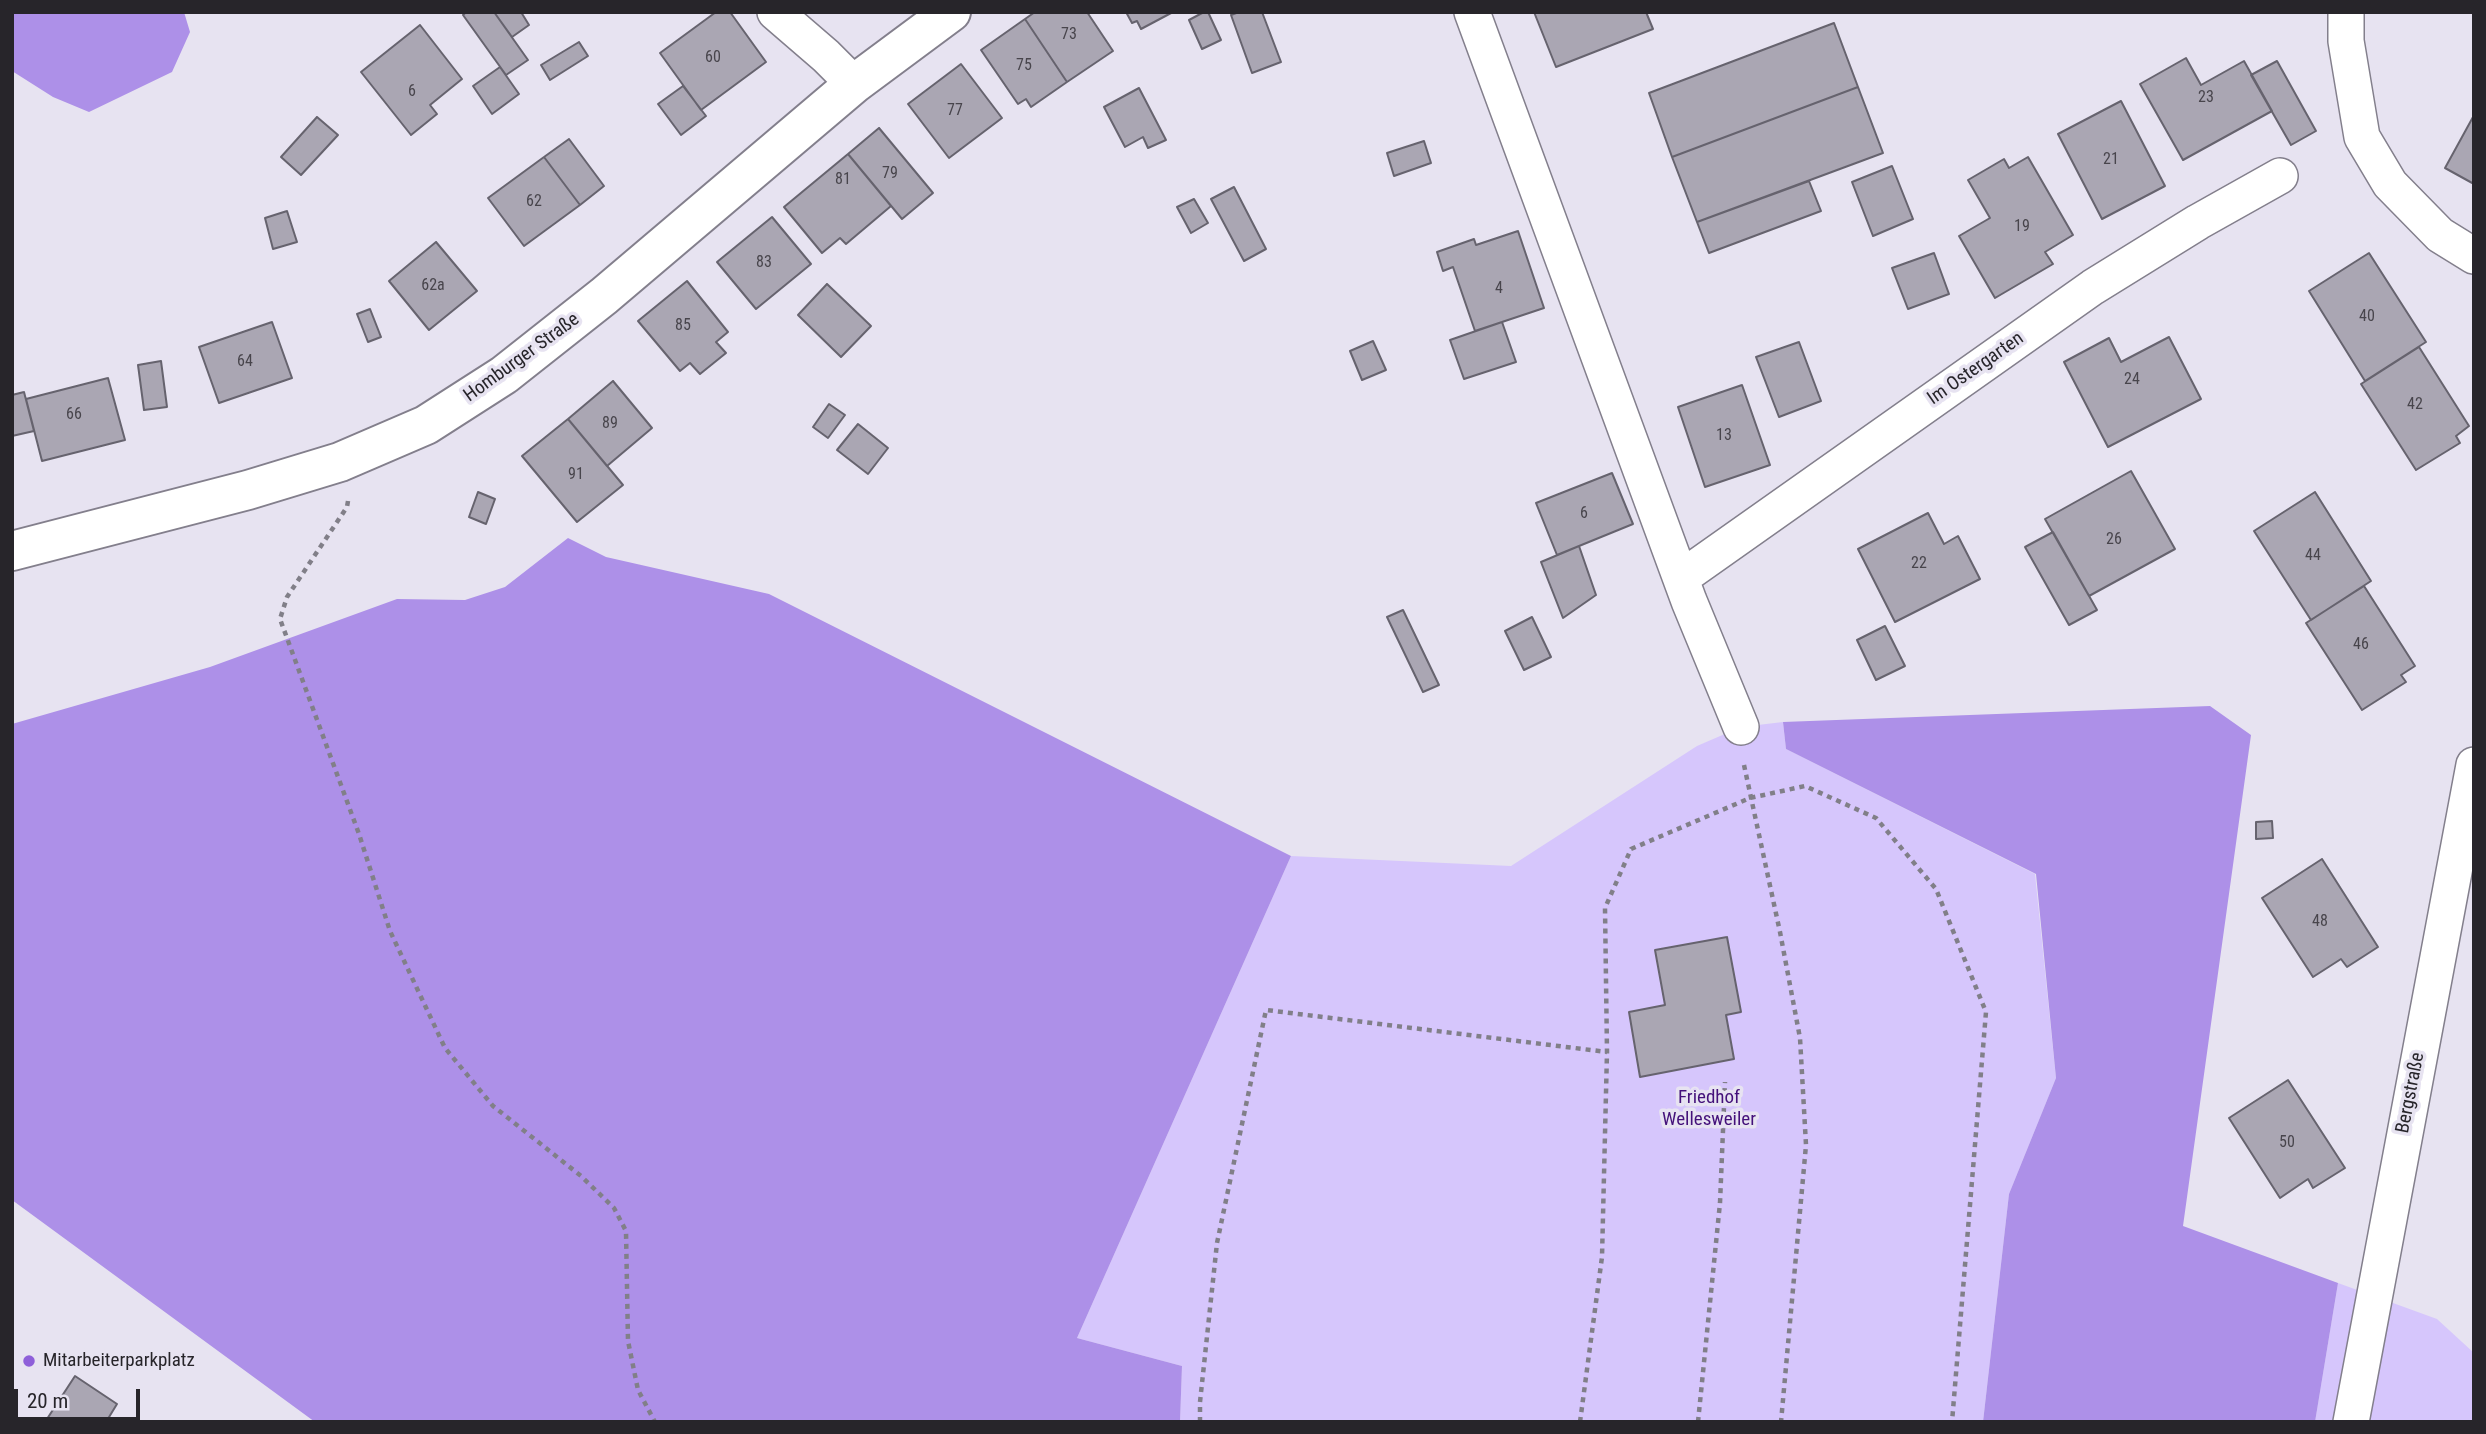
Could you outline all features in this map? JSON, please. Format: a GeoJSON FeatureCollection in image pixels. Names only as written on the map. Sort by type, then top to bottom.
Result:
{"type":"FeatureCollection","features":[{"type":"Feature","properties":{"kind":"main road","name":"Homburger Straße"},"geometry":{"type":"LineString","coordinates":[[12,551],[248,490],[340,462],[426,425],[504,375],[604,296],[854,85],[951,12]]}},
{"type":"Feature","properties":{"kind":"street"},"geometry":{"type":"LineString","coordinates":[[775,12],[826,56],[854,85]]}},
{"type":"Feature","properties":{"kind":"street"},"geometry":{"type":"LineString","coordinates":[[1472,12],[1681,578],[1741,727]]}},
{"type":"Feature","properties":{"kind":"street"},"geometry":{"type":"LineString","coordinates":[[2347,12],[2346,41],[2362,137],[2390,184],[2440,235],[2474,256]]}},
{"type":"Feature","properties":{"kind":"street","name":"Im Ostergarten"},"geometry":{"type":"LineString","coordinates":[[1681,578],[2093,286],[2280,176]]}},
{"type":"Feature","properties":{"kind":"street","name":"Bergstraße"},"geometry":{"type":"LineString","coordinates":[[2351,1422],[2474,765]]}},
{"type":"Feature","properties":{"kind":"path"},"geometry":{"type":"LineString","coordinates":[[340,462],[348,492],[347,507],[287,597],[280,619],[359,834],[390,931],[445,1048],[493,1105],[581,1176],[614,1208],[626,1231],[628,1341],[638,1390],[654,1422]]}},
{"type":"Feature","properties":{"kind":"path"},"geometry":{"type":"LineString","coordinates":[[1741,727],[1744,770],[1780,932],[1800,1038],[1806,1145],[1781,1422]]}},
{"type":"Feature","properties":{"kind":"path"},"geometry":{"type":"LineString","coordinates":[[1580,1422],[1602,1257],[1607,1052],[1605,908],[1631,849],[1750,798],[1805,786],[1876,818],[1936,889],[1986,1012],[1952,1422]]}},
{"type":"Feature","properties":{"kind":"path"},"geometry":{"type":"LineString","coordinates":[[1200,1422],[1217,1243],[1266,1010],[1607,1052]]}},
{"type":"Feature","properties":{"kind":"path"},"geometry":{"type":"LineString","coordinates":[[1698,1422],[1720,1203],[1725,1082]]}},
{"type":"Feature","properties":{"kind":"green space","name":"Friedhof Wellesweiler"},"geometry":{"type":"Polygon","coordinates":[[[1783,722],[1786,749],[2035,874],[2056,1078],[2009,1194],[1983,1422],[1180,1422],[1182,1366],[1077,1338],[1291,856],[1511,866],[1697,746],[1741,727],[1783,722]]]}},
{"type":"Feature","properties":{"kind":"green space"},"geometry":{"type":"Polygon","coordinates":[[[2338,1283],[2437,1319],[2474,1353],[2474,1422],[2315,1422],[2338,1283]]]}},
{"type":"Feature","properties":{"kind":"shaded area"},"geometry":{"type":"Polygon","coordinates":[[[12,12],[184,12],[190,32],[172,72],[89,112],[53,97],[12,71],[12,12]]]}},
{"type":"Feature","properties":{"kind":"shaded area"},"geometry":{"type":"Polygon","coordinates":[[[568,538],[606,557],[769,594],[1291,856],[1077,1338],[1182,1366],[1180,1422],[315,1422],[12,1200],[12,724],[210,667],[397,599],[465,600],[505,587],[568,538]]]}},
{"type":"Feature","properties":{"kind":"shaded area"},"geometry":{"type":"Polygon","coordinates":[[[2210,706],[2251,735],[2183,1226],[2338,1283],[2315,1422],[1983,1422],[2009,1194],[2056,1078],[2036,874],[1786,749],[1783,722],[2210,706]]]}},
{"type":"Feature","properties":{"kind":"building"},"geometry":{"type":"Polygon","coordinates":[[[466,12],[494,12],[528,60],[506,75],[463,15],[466,12]]]}},
{"type":"Feature","properties":{"kind":"building"},"geometry":{"type":"Polygon","coordinates":[[[494,12],[521,12],[529,25],[512,37],[494,12]]]}},
{"type":"Feature","properties":{"kind":"building"},"geometry":{"type":"Polygon","coordinates":[[[716,12],[730,12],[766,62],[701,110],[660,53],[716,12]]]}},
{"type":"Feature","properties":{"kind":"building"},"geometry":{"type":"Polygon","coordinates":[[[1035,12],[1087,12],[1113,51],[1067,82],[1025,19],[1035,12]]]}},
{"type":"Feature","properties":{"kind":"building"},"geometry":{"type":"Polygon","coordinates":[[[1126,12],[1173,12],[1141,29],[1137,21],[1132,23],[1126,12]]]}},
{"type":"Feature","properties":{"kind":"building"},"geometry":{"type":"Polygon","coordinates":[[[1208,12],[1221,40],[1202,49],[1189,20],[1208,12]]]}},
{"type":"Feature","properties":{"kind":"building"},"geometry":{"type":"Polygon","coordinates":[[[1239,12],[1262,12],[1281,62],[1252,73],[1231,15],[1239,12]]]}},
{"type":"Feature","properties":{"kind":"building"},"geometry":{"type":"Polygon","coordinates":[[[1534,12],[1646,12],[1653,29],[1556,67],[1534,12]]]}},
{"type":"Feature","properties":{"kind":"building"},"geometry":{"type":"Polygon","coordinates":[[[1025,19],[1067,82],[1031,107],[1026,99],[1018,104],[981,50],[1025,19]]]}},
{"type":"Feature","properties":{"kind":"building"},"geometry":{"type":"Polygon","coordinates":[[[1834,23],[1858,87],[1672,157],[1649,93],[1834,23]]]}},
{"type":"Feature","properties":{"kind":"building"},"geometry":{"type":"Polygon","coordinates":[[[420,25],[462,79],[430,105],[437,114],[411,135],[361,72],[420,25]]]}},
{"type":"Feature","properties":{"kind":"building"},"geometry":{"type":"Polygon","coordinates":[[[579,42],[588,56],[550,80],[541,65],[579,42]]]}},
{"type":"Feature","properties":{"kind":"building"},"geometry":{"type":"Polygon","coordinates":[[[2186,58],[2201,85],[2244,61],[2272,111],[2183,160],[2140,84],[2186,58]]]}},
{"type":"Feature","properties":{"kind":"building"},"geometry":{"type":"Polygon","coordinates":[[[2277,61],[2316,131],[2291,145],[2251,75],[2277,61]]]}},
{"type":"Feature","properties":{"kind":"building"},"geometry":{"type":"Polygon","coordinates":[[[961,64],[1002,118],[949,158],[908,104],[961,64]]]}},
{"type":"Feature","properties":{"kind":"building"},"geometry":{"type":"Polygon","coordinates":[[[500,67],[519,94],[492,114],[473,86],[500,67]]]}},
{"type":"Feature","properties":{"kind":"building"},"geometry":{"type":"Polygon","coordinates":[[[683,86],[706,116],[681,135],[658,104],[683,86]]]}},
{"type":"Feature","properties":{"kind":"building"},"geometry":{"type":"Polygon","coordinates":[[[1858,87],[1883,153],[1697,222],[1672,157],[1858,87]]]}},
{"type":"Feature","properties":{"kind":"building"},"geometry":{"type":"Polygon","coordinates":[[[1139,88],[1166,140],[1148,148],[1143,137],[1125,147],[1104,107],[1139,88]]]}},
{"type":"Feature","properties":{"kind":"building"},"geometry":{"type":"Polygon","coordinates":[[[2121,101],[2165,186],[2102,219],[2058,134],[2121,101]]]}},
{"type":"Feature","properties":{"kind":"building"},"geometry":{"type":"Polygon","coordinates":[[[317,117],[338,135],[301,175],[281,157],[317,117]]]}},
{"type":"Feature","properties":{"kind":"building"},"geometry":{"type":"Polygon","coordinates":[[[2474,117],[2474,184],[2445,168],[2474,117]]]}},
{"type":"Feature","properties":{"kind":"building"},"geometry":{"type":"Polygon","coordinates":[[[879,128],[933,193],[902,219],[848,154],[879,128]]]}},
{"type":"Feature","properties":{"kind":"building"},"geometry":{"type":"Polygon","coordinates":[[[569,139],[604,186],[580,205],[544,157],[569,139]]]}},
{"type":"Feature","properties":{"kind":"building"},"geometry":{"type":"Polygon","coordinates":[[[1424,141],[1431,163],[1394,176],[1387,153],[1424,141]]]}},
{"type":"Feature","properties":{"kind":"building"},"geometry":{"type":"Polygon","coordinates":[[[848,154],[891,206],[846,244],[840,238],[822,253],[784,207],[848,154]]]}},
{"type":"Feature","properties":{"kind":"building"},"geometry":{"type":"Polygon","coordinates":[[[544,157],[580,205],[524,246],[488,198],[544,157]]]}},
{"type":"Feature","properties":{"kind":"building"},"geometry":{"type":"Polygon","coordinates":[[[2028,157],[2073,235],[2045,252],[2053,264],[1995,298],[1959,236],[1990,218],[1968,180],[2004,159],[2009,168],[2028,157]]]}},
{"type":"Feature","properties":{"kind":"building"},"geometry":{"type":"Polygon","coordinates":[[[1892,166],[1913,219],[1873,236],[1852,182],[1892,166]]]}},
{"type":"Feature","properties":{"kind":"building"},"geometry":{"type":"Polygon","coordinates":[[[1809,181],[1821,211],[1709,253],[1697,222],[1809,181]]]}},
{"type":"Feature","properties":{"kind":"building"},"geometry":{"type":"Polygon","coordinates":[[[1234,187],[1266,249],[1244,261],[1211,199],[1234,187]]]}},
{"type":"Feature","properties":{"kind":"building"},"geometry":{"type":"Polygon","coordinates":[[[1194,199],[1208,223],[1191,233],[1177,207],[1194,199]]]}},
{"type":"Feature","properties":{"kind":"building"},"geometry":{"type":"Polygon","coordinates":[[[287,211],[297,242],[273,249],[265,218],[287,211]]]}},
{"type":"Feature","properties":{"kind":"building"},"geometry":{"type":"Polygon","coordinates":[[[772,217],[811,264],[756,309],[717,262],[772,217]]]}},
{"type":"Feature","properties":{"kind":"building"},"geometry":{"type":"Polygon","coordinates":[[[1518,231],[1544,308],[1475,331],[1453,267],[1443,271],[1437,252],[1474,239],[1476,245],[1518,231]]]}},
{"type":"Feature","properties":{"kind":"building"},"geometry":{"type":"Polygon","coordinates":[[[436,242],[477,291],[429,330],[389,281],[436,242]]]}},
{"type":"Feature","properties":{"kind":"building"},"geometry":{"type":"Polygon","coordinates":[[[1934,253],[1949,294],[1908,309],[1892,268],[1934,253]]]}},
{"type":"Feature","properties":{"kind":"building"},"geometry":{"type":"Polygon","coordinates":[[[2369,253],[2426,342],[2365,381],[2309,291],[2369,253]]]}},
{"type":"Feature","properties":{"kind":"building"},"geometry":{"type":"Polygon","coordinates":[[[687,281],[728,332],[716,342],[726,353],[700,374],[690,363],[680,371],[638,321],[687,281]]]}},
{"type":"Feature","properties":{"kind":"building"},"geometry":{"type":"Polygon","coordinates":[[[827,284],[871,326],[841,357],[798,315],[827,284]]]}},
{"type":"Feature","properties":{"kind":"building"},"geometry":{"type":"Polygon","coordinates":[[[370,309],[381,337],[368,342],[357,314],[370,309]]]}},
{"type":"Feature","properties":{"kind":"building"},"geometry":{"type":"Polygon","coordinates":[[[272,322],[292,378],[219,403],[199,347],[272,322]]]}},
{"type":"Feature","properties":{"kind":"building"},"geometry":{"type":"Polygon","coordinates":[[[1502,322],[1516,362],[1464,379],[1450,340],[1502,322]]]}},
{"type":"Feature","properties":{"kind":"building"},"geometry":{"type":"Polygon","coordinates":[[[2169,337],[2201,399],[2108,447],[2064,362],[2109,338],[2121,362],[2169,337]]]}},
{"type":"Feature","properties":{"kind":"building"},"geometry":{"type":"Polygon","coordinates":[[[1373,341],[1386,370],[1362,380],[1350,351],[1373,341]]]}},
{"type":"Feature","properties":{"kind":"building"},"geometry":{"type":"Polygon","coordinates":[[[1799,342],[1821,401],[1779,417],[1756,357],[1799,342]]]}},
{"type":"Feature","properties":{"kind":"building"},"geometry":{"type":"Polygon","coordinates":[[[2419,347],[2469,426],[2456,436],[2460,443],[2416,470],[2361,384],[2419,347]]]}},
{"type":"Feature","properties":{"kind":"building"},"geometry":{"type":"Polygon","coordinates":[[[161,361],[167,407],[144,410],[138,365],[161,361]]]}},
{"type":"Feature","properties":{"kind":"building"},"geometry":{"type":"Polygon","coordinates":[[[108,378],[125,440],[42,461],[26,399],[108,378]]]}},
{"type":"Feature","properties":{"kind":"building"},"geometry":{"type":"Polygon","coordinates":[[[613,381],[652,428],[607,466],[568,419],[613,381]]]}},
{"type":"Feature","properties":{"kind":"building"},"geometry":{"type":"Polygon","coordinates":[[[1742,385],[1770,465],[1705,487],[1678,407],[1742,385]]]}},
{"type":"Feature","properties":{"kind":"building"},"geometry":{"type":"Polygon","coordinates":[[[24,392],[34,431],[12,436],[12,395],[24,392]]]}},
{"type":"Feature","properties":{"kind":"building"},"geometry":{"type":"Polygon","coordinates":[[[829,404],[845,415],[828,438],[813,427],[829,404]]]}},
{"type":"Feature","properties":{"kind":"building"},"geometry":{"type":"Polygon","coordinates":[[[568,419],[623,485],[577,522],[522,456],[568,419]]]}},
{"type":"Feature","properties":{"kind":"building"},"geometry":{"type":"Polygon","coordinates":[[[858,424],[888,448],[868,474],[837,450],[858,424]]]}},
{"type":"Feature","properties":{"kind":"building"},"geometry":{"type":"Polygon","coordinates":[[[2131,471],[2175,549],[2089,596],[2045,519],[2131,471]]]}},
{"type":"Feature","properties":{"kind":"building"},"geometry":{"type":"Polygon","coordinates":[[[1612,473],[1633,524],[1557,555],[1536,503],[1612,473]]]}},
{"type":"Feature","properties":{"kind":"building"},"geometry":{"type":"Polygon","coordinates":[[[478,492],[495,499],[486,524],[469,517],[478,492]]]}},
{"type":"Feature","properties":{"kind":"building"},"geometry":{"type":"Polygon","coordinates":[[[2315,492],[2371,581],[2311,620],[2254,531],[2315,492]]]}},
{"type":"Feature","properties":{"kind":"building"},"geometry":{"type":"Polygon","coordinates":[[[1928,513],[1944,544],[1958,536],[1980,579],[1895,622],[1858,549],[1928,513]]]}},
{"type":"Feature","properties":{"kind":"building"},"geometry":{"type":"Polygon","coordinates":[[[2053,532],[2097,610],[2069,625],[2025,547],[2053,532]]]}},
{"type":"Feature","properties":{"kind":"building"},"geometry":{"type":"Polygon","coordinates":[[[1579,546],[1596,595],[1563,618],[1541,562],[1579,546]]]}},
{"type":"Feature","properties":{"kind":"building"},"geometry":{"type":"Polygon","coordinates":[[[2364,586],[2415,666],[2401,675],[2406,682],[2362,710],[2306,623],[2364,586]]]}},
{"type":"Feature","properties":{"kind":"building"},"geometry":{"type":"Polygon","coordinates":[[[1403,610],[1439,685],[1423,692],[1387,617],[1403,610]]]}},
{"type":"Feature","properties":{"kind":"building"},"geometry":{"type":"Polygon","coordinates":[[[1532,617],[1551,657],[1524,670],[1505,631],[1532,617]]]}},
{"type":"Feature","properties":{"kind":"building"},"geometry":{"type":"Polygon","coordinates":[[[1885,626],[1905,666],[1876,680],[1857,640],[1885,626]]]}},
{"type":"Feature","properties":{"kind":"building"},"geometry":{"type":"Polygon","coordinates":[[[2272,821],[2273,838],[2256,839],[2256,822],[2272,821]]]}},
{"type":"Feature","properties":{"kind":"building"},"geometry":{"type":"Polygon","coordinates":[[[2322,859],[2378,947],[2347,967],[2341,959],[2313,977],[2262,898],[2322,859]]]}},
{"type":"Feature","properties":{"kind":"building"},"geometry":{"type":"Polygon","coordinates":[[[1727,937],[1741,1012],[1726,1015],[1734,1059],[1640,1077],[1629,1012],[1665,1005],[1655,950],[1727,937]]]}},
{"type":"Feature","properties":{"kind":"building"},"geometry":{"type":"Polygon","coordinates":[[[2288,1080],[2345,1168],[2313,1188],[2308,1179],[2280,1198],[2229,1118],[2288,1080]]]}},
{"type":"Feature","properties":{"kind":"building"},"geometry":{"type":"Polygon","coordinates":[[[75,1376],[117,1404],[106,1422],[45,1422],[75,1376]]]}},
{"type":"Feature","properties":{"kind":"place","name":"Mitarbeiterparkplatz"},"geometry":{"type":"Point","coordinates":[29,1361]}}]}
